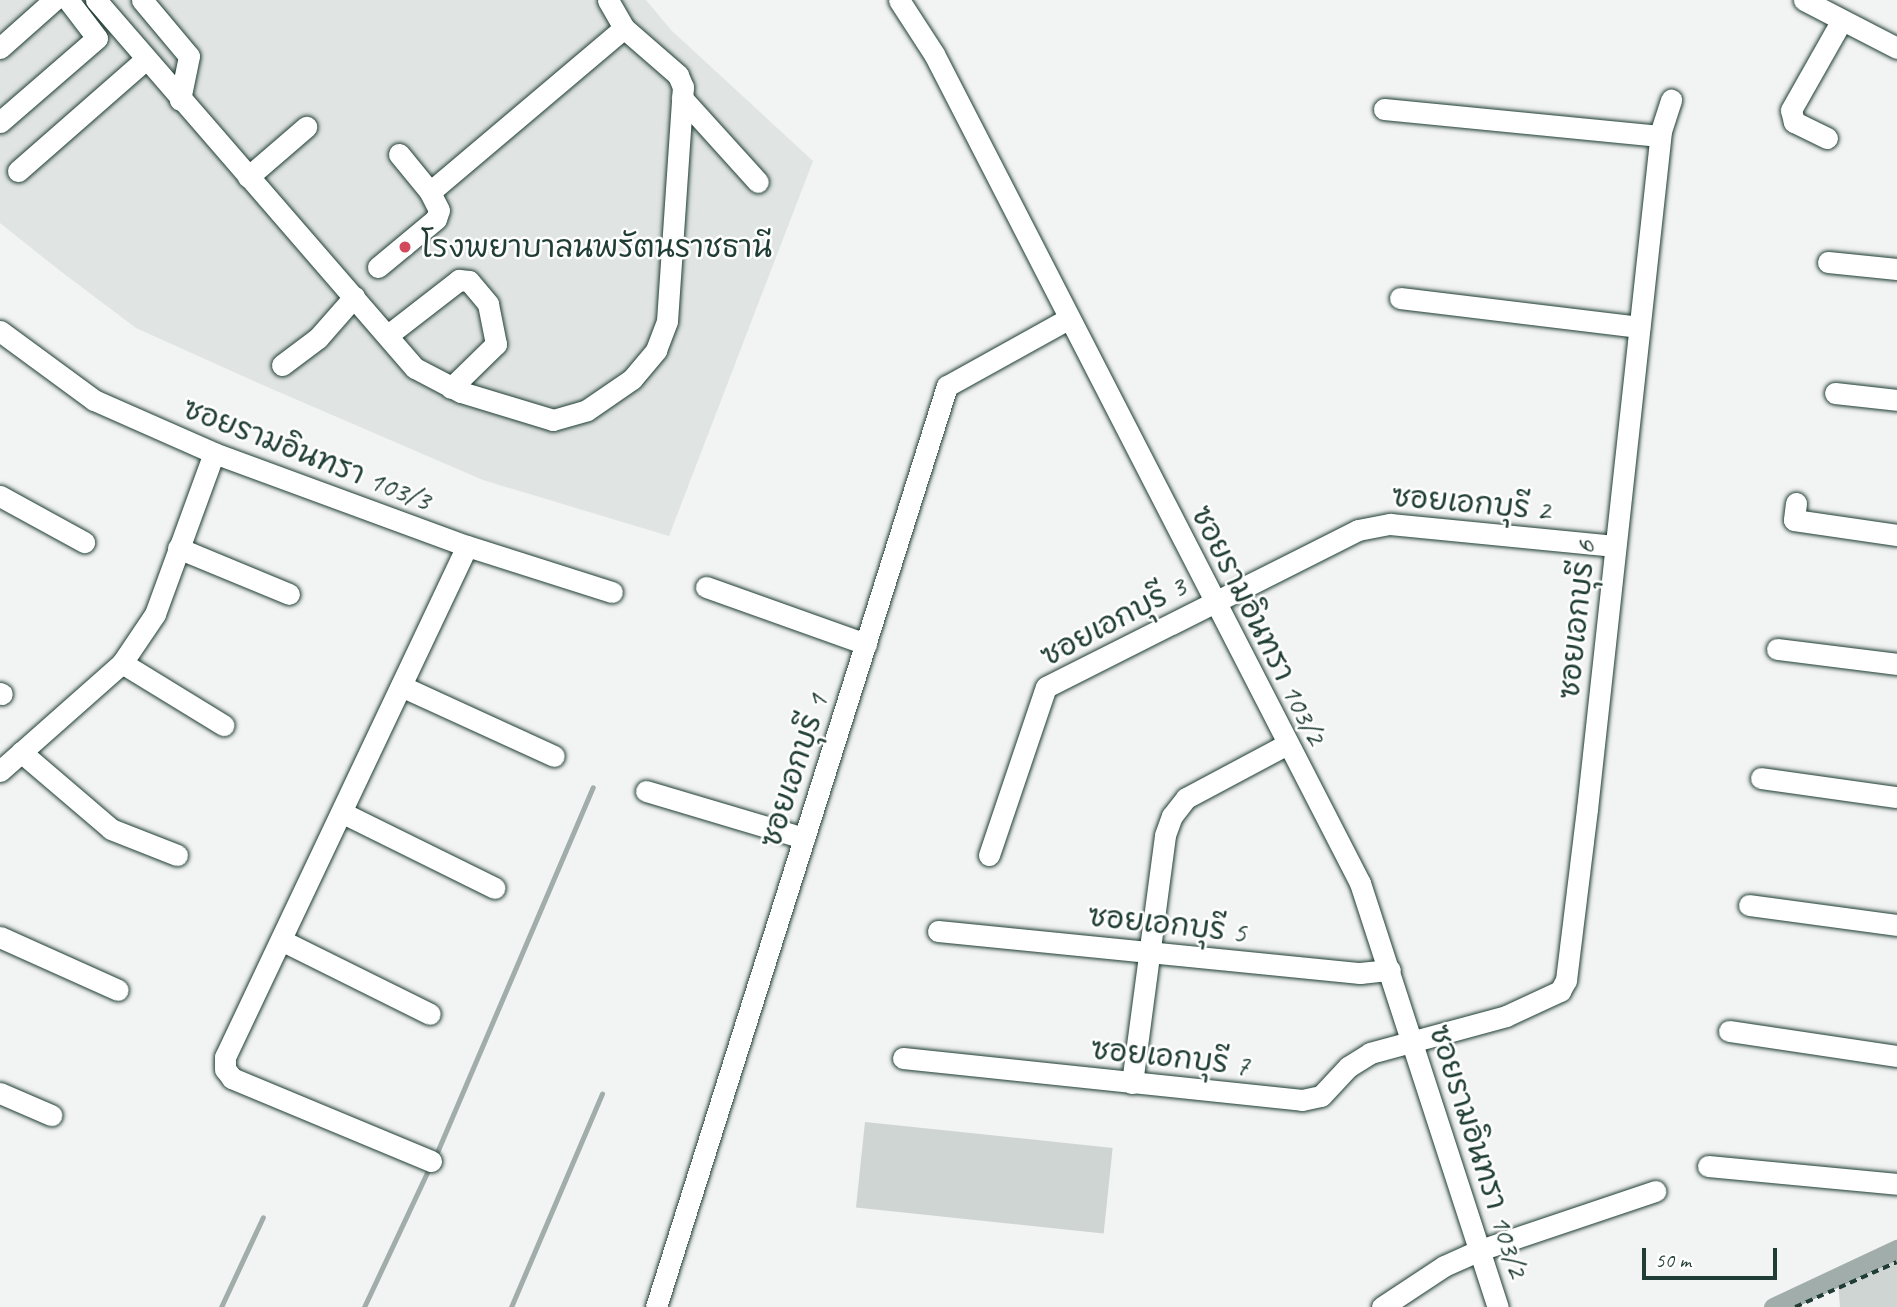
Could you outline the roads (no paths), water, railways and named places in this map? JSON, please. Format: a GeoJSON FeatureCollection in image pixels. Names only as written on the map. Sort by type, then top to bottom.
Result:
{"type":"FeatureCollection","features":[{"type":"Feature","properties":{"kind":"street"},"geometry":{"type":"LineString","coordinates":[[0,48],[54,0]]}},
{"type":"Feature","properties":{"kind":"street"},"geometry":{"type":"LineString","coordinates":[[0,122],[97,38],[68,0]]}},
{"type":"Feature","properties":{"kind":"street"},"geometry":{"type":"LineString","coordinates":[[96,0],[415,368],[451,388],[554,420],[603,401],[645,365],[656,350],[667,321],[682,98],[678,75],[624,28],[608,0]]}},
{"type":"Feature","properties":{"kind":"street"},"geometry":{"type":"LineString","coordinates":[[142,0],[189,56],[180,100]]}},
{"type":"Feature","properties":{"kind":"street","name":"ซอยรามอินทรา 103/2"},"geometry":{"type":"LineString","coordinates":[[899,0],[934,54],[1360,883],[1498,1307]]}},
{"type":"Feature","properties":{"kind":"street"},"geometry":{"type":"LineString","coordinates":[[1804,0],[1897,48]]}},
{"type":"Feature","properties":{"kind":"street"},"geometry":{"type":"LineString","coordinates":[[1827,138],[1794,122],[1791,110],[1842,20]]}},
{"type":"Feature","properties":{"kind":"street"},"geometry":{"type":"LineString","coordinates":[[430,192],[624,28]]}},
{"type":"Feature","properties":{"kind":"street"},"geometry":{"type":"LineString","coordinates":[[18,172],[146,59]]}},
{"type":"Feature","properties":{"kind":"street"},"geometry":{"type":"LineString","coordinates":[[682,98],[758,182]]}},
{"type":"Feature","properties":{"kind":"street","name":"ซอยเอกบุรี 6"},"geometry":{"type":"LineString","coordinates":[[1413,1042],[1548,1000],[1566,980],[1660,136],[1671,100]]}},
{"type":"Feature","properties":{"kind":"street"},"geometry":{"type":"LineString","coordinates":[[1384,109],[1660,136]]}},
{"type":"Feature","properties":{"kind":"street"},"geometry":{"type":"LineString","coordinates":[[248,177],[306,127]]}},
{"type":"Feature","properties":{"kind":"street"},"geometry":{"type":"LineString","coordinates":[[378,267],[436,219],[439,210],[430,192],[398,154]]}},
{"type":"Feature","properties":{"kind":"street"},"geometry":{"type":"LineString","coordinates":[[1828,262],[1897,270]]}},
{"type":"Feature","properties":{"kind":"street"},"geometry":{"type":"LineString","coordinates":[[388,335],[459,280],[469,281],[488,304],[496,344],[451,388]]}},
{"type":"Feature","properties":{"kind":"street"},"geometry":{"type":"LineString","coordinates":[[282,365],[318,338],[354,297]]}},
{"type":"Feature","properties":{"kind":"street"},"geometry":{"type":"LineString","coordinates":[[1400,298],[1639,327]]}},
{"type":"Feature","properties":{"kind":"street","name":"ซอยเอกบุรี 1"},"geometry":{"type":"LineString","coordinates":[[656,1307],[947,386],[1068,319]]}},
{"type":"Feature","properties":{"kind":"street","name":"ซอยรามอินทรา 103/3"},"geometry":{"type":"LineString","coordinates":[[0,331],[94,400],[214,453],[467,546],[612,592]]}},
{"type":"Feature","properties":{"kind":"street"},"geometry":{"type":"LineString","coordinates":[[1835,393],[1897,400]]}},
{"type":"Feature","properties":{"kind":"street"},"geometry":{"type":"LineString","coordinates":[[0,771],[122,663],[155,614],[214,453]]}},
{"type":"Feature","properties":{"kind":"street"},"geometry":{"type":"LineString","coordinates":[[0,496],[84,542]]}},
{"type":"Feature","properties":{"kind":"street"},"geometry":{"type":"LineString","coordinates":[[1796,503],[1794,520],[1897,535]]}},
{"type":"Feature","properties":{"kind":"street","name":"ซอยเอกบุรี 2"},"geometry":{"type":"LineString","coordinates":[[1214,602],[1373,524],[1615,546]]}},
{"type":"Feature","properties":{"kind":"street"},"geometry":{"type":"LineString","coordinates":[[430,1161],[245,1083],[225,1069],[225,1057],[343,813],[467,546]]}},
{"type":"Feature","properties":{"kind":"street"},"geometry":{"type":"LineString","coordinates":[[178,548],[289,594]]}},
{"type":"Feature","properties":{"kind":"street"},"geometry":{"type":"LineString","coordinates":[[706,587],[866,644]]}},
{"type":"Feature","properties":{"kind":"street","name":"ซอยเอกบุรี 3"},"geometry":{"type":"LineString","coordinates":[[989,855],[1046,687],[1214,602]]}},
{"type":"Feature","properties":{"kind":"street"},"geometry":{"type":"LineString","coordinates":[[1777,649],[1897,664]]}},
{"type":"Feature","properties":{"kind":"street"},"geometry":{"type":"LineString","coordinates":[[122,663],[223,725]]}},
{"type":"Feature","properties":{"kind":"street"},"geometry":{"type":"LineString","coordinates":[[401,686],[554,756]]}},
{"type":"Feature","properties":{"kind":"street"},"geometry":{"type":"LineString","coordinates":[[1132,1083],[1165,835],[1178,804],[1287,744]]}},
{"type":"Feature","properties":{"kind":"street"},"geometry":{"type":"LineString","coordinates":[[21,752],[111,829],[177,855]]}},
{"type":"Feature","properties":{"kind":"street"},"geometry":{"type":"LineString","coordinates":[[1761,778],[1897,797]]}},
{"type":"Feature","properties":{"kind":"street"},"geometry":{"type":"LineString","coordinates":[[646,791],[804,838]]}},
{"type":"Feature","properties":{"kind":"street"},"geometry":{"type":"LineString","coordinates":[[343,813],[495,888]]}},
{"type":"Feature","properties":{"kind":"street"},"geometry":{"type":"LineString","coordinates":[[1749,905],[1897,925]]}},
{"type":"Feature","properties":{"kind":"street","name":"ซอยเอกบุรี 5"},"geometry":{"type":"LineString","coordinates":[[939,931],[1360,973],[1390,970]]}},
{"type":"Feature","properties":{"kind":"street"},"geometry":{"type":"LineString","coordinates":[[0,936],[118,990]]}},
{"type":"Feature","properties":{"kind":"street"},"geometry":{"type":"LineString","coordinates":[[281,940],[430,1014]]}},
{"type":"Feature","properties":{"kind":"street"},"geometry":{"type":"LineString","coordinates":[[1728,1031],[1897,1056]]}},
{"type":"Feature","properties":{"kind":"street","name":"ซอยเอกบุรี 7"},"geometry":{"type":"LineString","coordinates":[[903,1059],[1312,1099],[1332,1088],[1357,1059],[1413,1042]]}},
{"type":"Feature","properties":{"kind":"street"},"geometry":{"type":"LineString","coordinates":[[0,1093],[51,1115]]}},
{"type":"Feature","properties":{"kind":"street"},"geometry":{"type":"LineString","coordinates":[[1708,1166],[1897,1184]]}},
{"type":"Feature","properties":{"kind":"street"},"geometry":{"type":"LineString","coordinates":[[1382,1307],[1444,1266],[1480,1250],[1655,1191]]}},
{"type":"Feature","properties":{"kind":"waterway"},"geometry":{"type":"LineString","coordinates":[[435,1157],[593,787]]}},
{"type":"Feature","properties":{"kind":"waterway"},"geometry":{"type":"LineString","coordinates":[[511,1307],[602,1094]]}},
{"type":"Feature","properties":{"kind":"waterway"},"geometry":{"type":"LineString","coordinates":[[364,1307],[430,1166]]}},
{"type":"Feature","properties":{"kind":"waterway"},"geometry":{"type":"LineString","coordinates":[[221,1307],[263,1217]]}},
{"type":"Feature","properties":{"kind":"waterway"},"geometry":{"type":"LineString","coordinates":[[1773,1307],[1897,1249]]}},
{"type":"Feature","properties":{"kind":"place","name":"โรงพยาบาลนพรัตนราชธานี"},"geometry":{"type":"Point","coordinates":[405,247]}}]}
